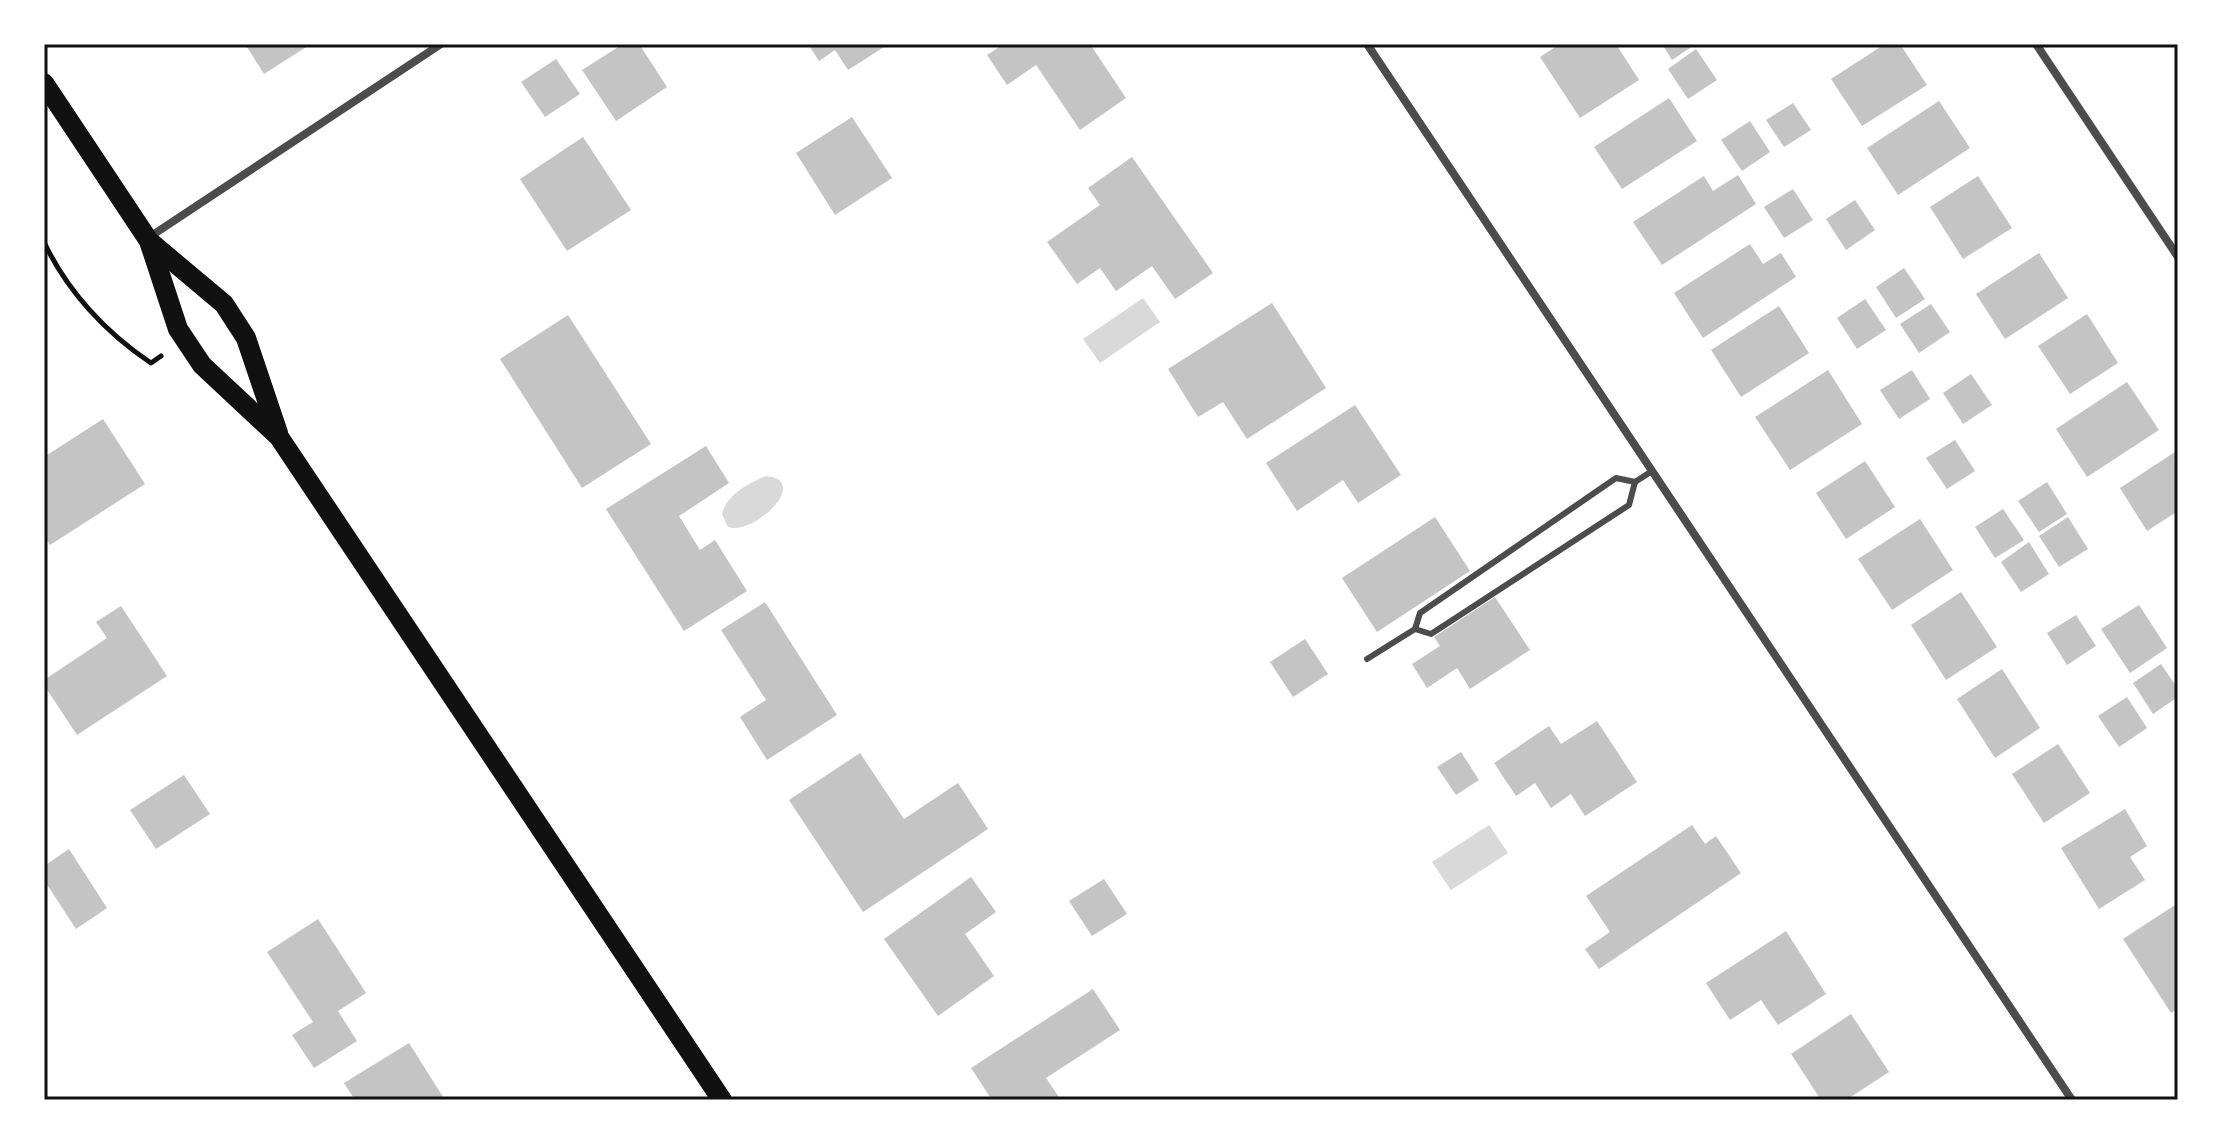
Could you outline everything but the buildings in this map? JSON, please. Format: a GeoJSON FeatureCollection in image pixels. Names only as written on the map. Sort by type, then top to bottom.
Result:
{"type":"FeatureCollection","features":[{"type":"Feature","properties":{"kind":"main road"},"geometry":{"type":"LineString","coordinates":[[44,83],[148,240],[178,329],[193,352],[202,365],[279,437],[722,1100]]}},
{"type":"Feature","properties":{"kind":"main road"},"geometry":{"type":"LineString","coordinates":[[148,240],[224,304],[246,338],[279,437]]}},
{"type":"Feature","properties":{"kind":"street"},"geometry":{"type":"LineString","coordinates":[[148,240],[441,44]]}},
{"type":"Feature","properties":{"kind":"street"},"geometry":{"type":"LineString","coordinates":[[1367,44],[2072,1100]]}},
{"type":"Feature","properties":{"kind":"street"},"geometry":{"type":"LineString","coordinates":[[2036,44],[2178,257]]}},
{"type":"Feature","properties":{"kind":"lane"},"geometry":{"type":"LineString","coordinates":[[1415,629],[1431,634],[1629,505],[1635,482],[1652,471]]}},
{"type":"Feature","properties":{"kind":"lane"},"geometry":{"type":"LineString","coordinates":[[1367,659],[1415,629],[1420,613],[1616,478],[1635,482]]}},
{"type":"Feature","properties":{"kind":"path"},"geometry":{"type":"LineString","coordinates":[[44,242],[54,264],[94,316],[131,350],[151,363],[169,351]]}},
{"type":"Feature","properties":{"kind":"path"},"geometry":{"type":"LineString","coordinates":[[44,261],[54,264]]}},
{"type":"Feature","properties":{"kind":"shaded area"},"geometry":{"type":"Polygon","coordinates":[[[1143,298],[1160,322],[1100,363],[1083,339],[1143,298]]]}},
{"type":"Feature","properties":{"kind":"shaded area"},"geometry":{"type":"Polygon","coordinates":[[[766,476],[779,480],[783,487],[774,507],[751,524],[739,528],[728,527],[722,514],[728,501],[746,486],[766,476]]]}},
{"type":"Feature","properties":{"kind":"shaded area"},"geometry":{"type":"Polygon","coordinates":[[[1489,825],[1508,853],[1451,890],[1432,862],[1489,825]]]}}]}
